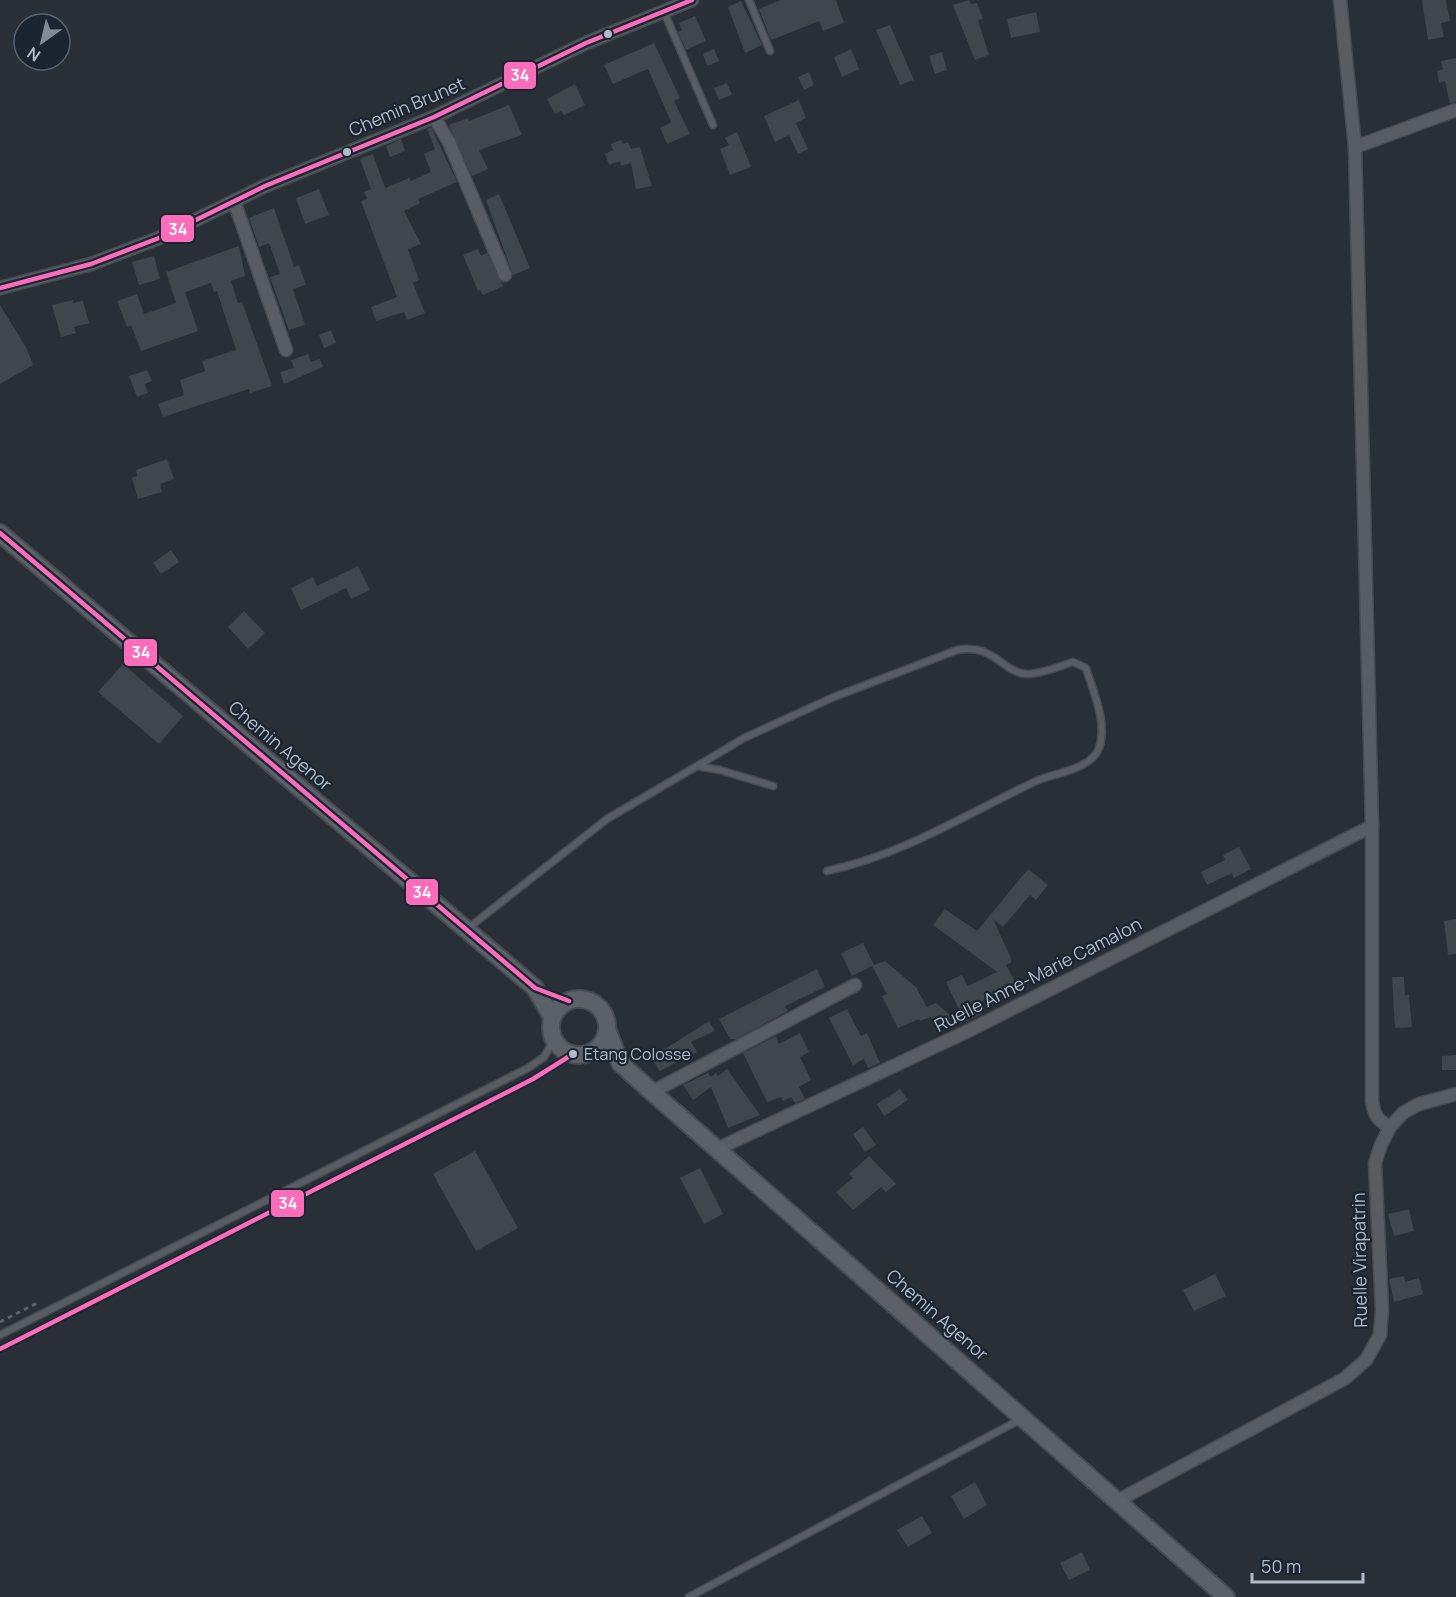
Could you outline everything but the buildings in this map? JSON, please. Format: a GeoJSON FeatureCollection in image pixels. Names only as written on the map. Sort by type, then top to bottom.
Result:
{"type":"FeatureCollection","features":[{"type":"Feature","properties":{"kind":"main road","name":"Chemin Agenor"},"geometry":{"type":"LineString","coordinates":[[0,533],[535,988],[552,1017],[551,1033],[554,1040],[565,1051],[620,1063]]}},
{"type":"Feature","properties":{"kind":"main road","name":"Chemin Agenor"},"geometry":{"type":"LineString","coordinates":[[535,988],[569,1000],[592,1002],[603,1013],[620,1063],[1226,1597]]}},
{"type":"Feature","properties":{"kind":"main road"},"geometry":{"type":"LineString","coordinates":[[552,1017],[562,1004],[569,1000]]}},
{"type":"Feature","properties":{"kind":"main road"},"geometry":{"type":"LineString","coordinates":[[581,1053],[601,1043],[607,1029]]}},
{"type":"Feature","properties":{"kind":"street","name":"Chemin Brunet"},"geometry":{"type":"LineString","coordinates":[[0,288],[101,260],[159,238],[234,201],[434,117],[586,43],[692,0]]}},
{"type":"Feature","properties":{"kind":"street"},"geometry":{"type":"LineString","coordinates":[[1340,0],[1355,147],[1372,826],[1372,1101],[1373,1113],[1379,1121],[1390,1127]]}},
{"type":"Feature","properties":{"kind":"street"},"geometry":{"type":"LineString","coordinates":[[1355,147],[1456,110]]}},
{"type":"Feature","properties":{"kind":"street"},"geometry":{"type":"LineString","coordinates":[[434,117],[448,142],[505,275]]}},
{"type":"Feature","properties":{"kind":"street"},"geometry":{"type":"LineString","coordinates":[[234,201],[286,350]]}},
{"type":"Feature","properties":{"kind":"street","name":"Ruelle Anne-Marie Camalon"},"geometry":{"type":"LineString","coordinates":[[717,1149],[968,1031],[1372,826]]}},
{"type":"Feature","properties":{"kind":"street"},"geometry":{"type":"LineString","coordinates":[[652,1092],[855,985]]}},
{"type":"Feature","properties":{"kind":"street","name":"Ruelle Virapatrin"},"geometry":{"type":"LineString","coordinates":[[1117,1501],[1344,1379],[1366,1360],[1380,1335],[1382,1310],[1375,1163],[1390,1127],[1403,1113],[1419,1104],[1456,1094]]}},
{"type":"Feature","properties":{"kind":"lane"},"geometry":{"type":"LineString","coordinates":[[749,0],[770,51]]}},
{"type":"Feature","properties":{"kind":"lane"},"geometry":{"type":"LineString","coordinates":[[664,12],[713,125]]}},
{"type":"Feature","properties":{"kind":"lane"},"geometry":{"type":"LineString","coordinates":[[466,930],[607,819],[754,733],[834,697],[970,647],[986,651],[1017,671],[1027,674],[1073,662],[1086,668],[1097,704],[1102,733],[1099,748],[1094,756],[1084,764],[1038,780],[894,851],[827,871]]}},
{"type":"Feature","properties":{"kind":"lane"},"geometry":{"type":"LineString","coordinates":[[697,766],[720,770],[773,786]]}},
{"type":"Feature","properties":{"kind":"lane"},"geometry":{"type":"LineString","coordinates":[[0,1335],[528,1068],[544,1057],[554,1040]]}},
{"type":"Feature","properties":{"kind":"lane"},"geometry":{"type":"LineString","coordinates":[[0,1349],[581,1053]]}},
{"type":"Feature","properties":{"kind":"lane"},"geometry":{"type":"LineString","coordinates":[[689,1597],[1024,1417]]}},
{"type":"Feature","properties":{"kind":"transit line","name":"34"},"geometry":{"type":"LineString","coordinates":[[0,288],[91,264],[159,238],[265,186],[434,117],[586,43],[692,0]]}},
{"type":"Feature","properties":{"kind":"transit line","name":"34"},"geometry":{"type":"LineString","coordinates":[[0,533],[535,988],[569,1001]]}},
{"type":"Feature","properties":{"kind":"transit line","name":"34"},"geometry":{"type":"LineString","coordinates":[[0,1349],[533,1079],[573,1054]]}},
{"type":"Feature","properties":{"kind":"place","name":"Etang Colosse"},"geometry":{"type":"Point","coordinates":[573,1054]}}]}
